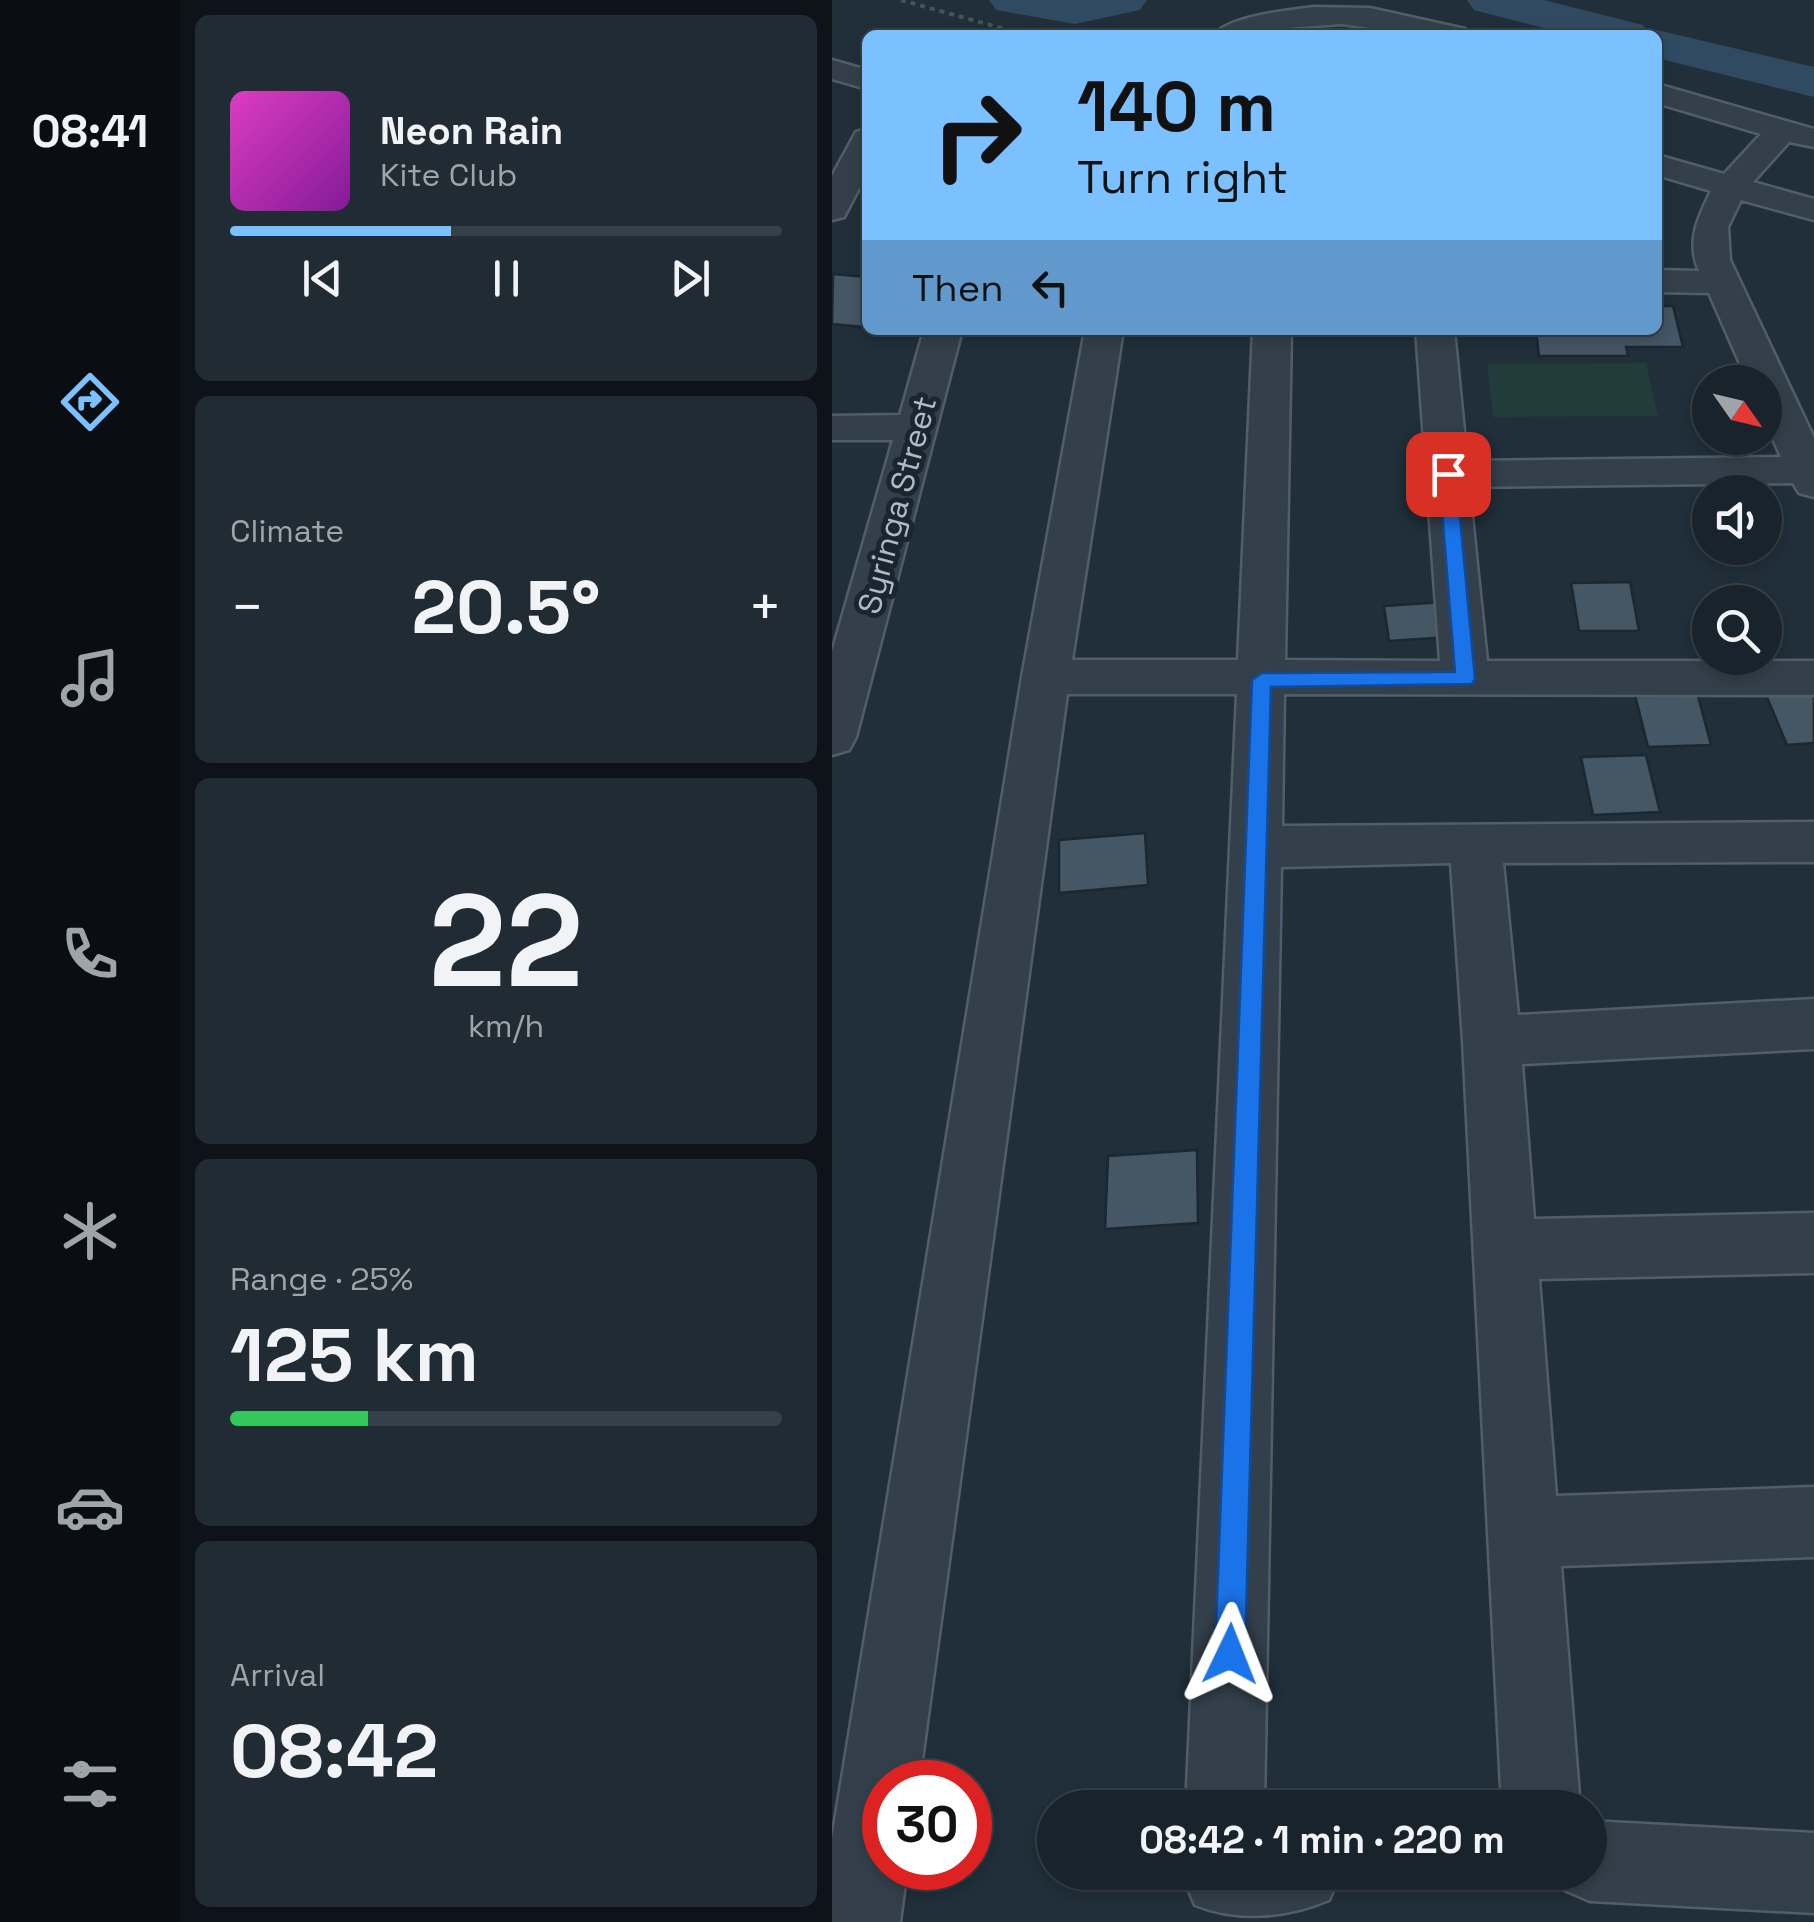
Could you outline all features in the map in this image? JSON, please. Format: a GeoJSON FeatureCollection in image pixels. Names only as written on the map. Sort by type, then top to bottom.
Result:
{"type":"FeatureCollection","features":[{"type":"Feature","properties":{"kind":"street"},"geometry":{"type":"LineString","coordinates":[[1250,30],[1310,16],[1353,13],[1440,26]]}},
{"type":"Feature","properties":{"kind":"street"},"geometry":{"type":"LineString","coordinates":[[832,69],[862,78]]}},
{"type":"Feature","properties":{"kind":"street"},"geometry":{"type":"LineString","coordinates":[[1662,95],[1798,134]]}},
{"type":"Feature","properties":{"kind":"street"},"geometry":{"type":"LineString","coordinates":[[832,137],[862,119]]}},
{"type":"Feature","properties":{"kind":"street"},"geometry":{"type":"LineString","coordinates":[[1448,474],[1810,477],[1712,260],[1711,226],[1730,187],[1798,134]]}},
{"type":"Feature","properties":{"kind":"street"},"geometry":{"type":"LineString","coordinates":[[832,210],[862,149]]}},
{"type":"Feature","properties":{"kind":"street"},"geometry":{"type":"LineString","coordinates":[[1662,167],[1814,210]]}},
{"type":"Feature","properties":{"kind":"street"},"geometry":{"type":"LineString","coordinates":[[1662,281],[1722,282]]}},
{"type":"Feature","properties":{"kind":"street","name":"Syringa Street"},"geometry":{"type":"LineString","coordinates":[[832,736],[920,426],[942,335]]}},
{"type":"Feature","properties":{"kind":"street"},"geometry":{"type":"LineString","coordinates":[[859,1922],[1046,677],[1103,335]]}},
{"type":"Feature","properties":{"kind":"street"},"geometry":{"type":"LineString","coordinates":[[1226,1790],[1272,335]]}},
{"type":"Feature","properties":{"kind":"street"},"geometry":{"type":"LineString","coordinates":[[1436,335],[1465,679]]}},
{"type":"Feature","properties":{"kind":"street"},"geometry":{"type":"LineString","coordinates":[[832,428],[920,426]]}},
{"type":"Feature","properties":{"kind":"street"},"geometry":{"type":"LineString","coordinates":[[1046,677],[1814,678]]}},
{"type":"Feature","properties":{"kind":"street"},"geometry":{"type":"LineString","coordinates":[[1256,848],[1814,842]]}},
{"type":"Feature","properties":{"kind":"street"},"geometry":{"type":"LineString","coordinates":[[1475,843],[1492,1041],[1540,1790]]}},
{"type":"Feature","properties":{"kind":"street"},"geometry":{"type":"LineString","coordinates":[[1492,1041],[1814,1024]]}},
{"type":"Feature","properties":{"kind":"street"},"geometry":{"type":"LineString","coordinates":[[1505,1250],[1814,1243]]}},
{"type":"Feature","properties":{"kind":"street"},"geometry":{"type":"LineString","coordinates":[[1523,1532],[1814,1522]]}},
{"type":"Feature","properties":{"kind":"street"},"geometry":{"type":"LineString","coordinates":[[1607,1862],[1814,1873]]}},
{"type":"Feature","properties":{"kind":"path"},"geometry":{"type":"LineString","coordinates":[[901,0],[1008,30]]}},
{"type":"Feature","properties":{"kind":"green space"},"geometry":{"type":"Polygon","coordinates":[[[1646,363],[1658,416],[1493,417],[1487,364],[1646,363]]]}},
{"type":"Feature","properties":{"kind":"building"},"geometry":{"type":"Polygon","coordinates":[[[833,274],[862,277],[862,327],[832,324],[833,274]]]}},
{"type":"Feature","properties":{"kind":"building"},"geometry":{"type":"Polygon","coordinates":[[[1662,306],[1673,306],[1683,347],[1626,347],[1628,356],[1539,356],[1537,335],[1662,335],[1662,306]]]}},
{"type":"Feature","properties":{"kind":"building"},"geometry":{"type":"Polygon","coordinates":[[[1630,582],[1639,631],[1579,631],[1571,583],[1630,582]]]}},
{"type":"Feature","properties":{"kind":"building"},"geometry":{"type":"Polygon","coordinates":[[[1444,602],[1450,637],[1389,641],[1384,606],[1444,602]]]}},
{"type":"Feature","properties":{"kind":"building"},"geometry":{"type":"Polygon","coordinates":[[[1814,691],[1814,743],[1787,745],[1766,695],[1814,691]]]}},
{"type":"Feature","properties":{"kind":"building"},"geometry":{"type":"Polygon","coordinates":[[[1697,692],[1711,745],[1648,747],[1635,695],[1697,692]]]}},
{"type":"Feature","properties":{"kind":"building"},"geometry":{"type":"Polygon","coordinates":[[[1646,755],[1660,812],[1593,815],[1581,757],[1646,755]]]}},
{"type":"Feature","properties":{"kind":"building"},"geometry":{"type":"Polygon","coordinates":[[[1145,833],[1148,885],[1059,893],[1059,840],[1145,833]]]}},
{"type":"Feature","properties":{"kind":"building"},"geometry":{"type":"Polygon","coordinates":[[[1197,1150],[1198,1223],[1105,1229],[1108,1156],[1197,1150]]]}},
{"type":"Feature","properties":{"kind":"waterway"},"geometry":{"type":"LineString","coordinates":[[1012,0],[1075,10],[1124,0]]}},
{"type":"Feature","properties":{"kind":"waterway"},"geometry":{"type":"LineString","coordinates":[[1490,0],[1607,30]]}},
{"type":"Feature","properties":{"kind":"waterway"},"geometry":{"type":"LineString","coordinates":[[1662,45],[1814,82]]}},
{"type":"Feature","properties":{"kind":"route"},"geometry":{"type":"LineString","coordinates":[[1230,1654],[1262,680],[1465,679],[1448,474]]}}]}
